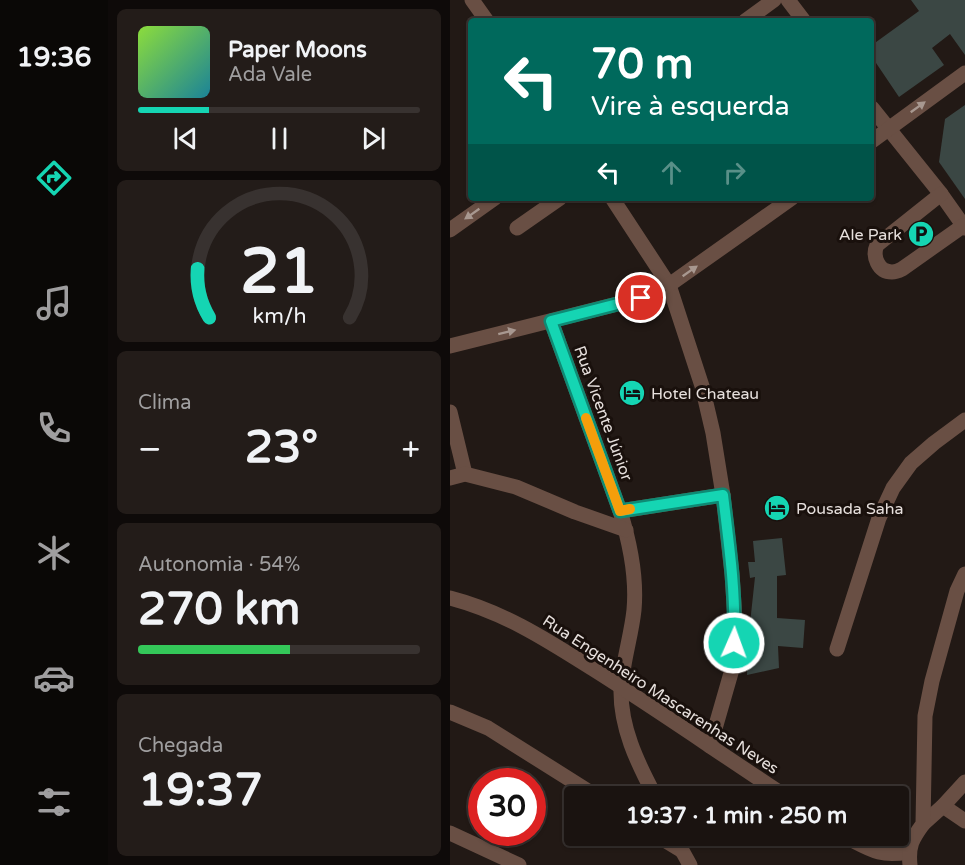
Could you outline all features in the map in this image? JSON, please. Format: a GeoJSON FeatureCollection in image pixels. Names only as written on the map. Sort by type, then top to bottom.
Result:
{"type":"FeatureCollection","features":[{"type":"Feature","properties":{"kind":"street"},"geometry":{"type":"LineString","coordinates":[[472,0],[485,18]]}},
{"type":"Feature","properties":{"kind":"street"},"geometry":{"type":"LineString","coordinates":[[749,18],[774,0]]}},
{"type":"Feature","properties":{"kind":"street"},"geometry":{"type":"LineString","coordinates":[[788,0],[802,18]]}},
{"type":"Feature","properties":{"kind":"street"},"geometry":{"type":"LineString","coordinates":[[874,140],[965,73]]}},
{"type":"Feature","properties":{"kind":"street"},"geometry":{"type":"LineString","coordinates":[[874,111],[941,194],[964,227],[902,269],[893,273],[884,270],[875,260],[874,251],[877,245],[941,194]]}},
{"type":"Feature","properties":{"kind":"street"},"geometry":{"type":"LineString","coordinates":[[450,230],[491,201]]}},
{"type":"Feature","properties":{"kind":"street"},"geometry":{"type":"LineString","coordinates":[[517,228],[556,201]]}},
{"type":"Feature","properties":{"kind":"street"},"geometry":{"type":"LineString","coordinates":[[614,201],[669,285],[702,386],[713,433],[723,495],[735,608],[733,666],[710,746]]}},
{"type":"Feature","properties":{"kind":"street"},"geometry":{"type":"LineString","coordinates":[[450,346],[641,298],[669,285],[788,201]]}},
{"type":"Feature","properties":{"kind":"street","name":"Rua Vicente Júnior"},"geometry":{"type":"LineString","coordinates":[[551,321],[626,530],[633,566],[634,610],[620,686],[622,708],[626,731],[636,759],[650,786]]}},
{"type":"Feature","properties":{"kind":"street"},"geometry":{"type":"LineString","coordinates":[[450,412],[457,476],[516,487],[575,512],[626,530]]}},
{"type":"Feature","properties":{"kind":"street"},"geometry":{"type":"LineString","coordinates":[[837,649],[879,518],[892,488],[911,463],[965,420]]}},
{"type":"Feature","properties":{"kind":"street"},"geometry":{"type":"LineString","coordinates":[[620,511],[723,495]]}},
{"type":"Feature","properties":{"kind":"street"},"geometry":{"type":"LineString","coordinates":[[923,824],[925,716],[932,681],[957,591],[965,574]]}},
{"type":"Feature","properties":{"kind":"street","name":"Rua Engenheiro Mascarenhas Neves"},"geometry":{"type":"LineString","coordinates":[[450,598],[474,604],[532,631],[620,686],[770,786]]}},
{"type":"Feature","properties":{"kind":"street"},"geometry":{"type":"LineString","coordinates":[[450,712],[488,728],[580,786]]}},
{"type":"Feature","properties":{"kind":"street"},"geometry":{"type":"LineString","coordinates":[[863,846],[875,852],[894,854],[909,859],[913,838],[923,824],[965,782]]}},
{"type":"Feature","properties":{"kind":"street"},"geometry":{"type":"LineString","coordinates":[[943,806],[965,821]]}},
{"type":"Feature","properties":{"kind":"street"},"geometry":{"type":"LineString","coordinates":[[450,833],[519,865]]}},
{"type":"Feature","properties":{"kind":"street"},"geometry":{"type":"LineString","coordinates":[[674,846],[681,850]]}},
{"type":"Feature","properties":{"kind":"street"},"geometry":{"type":"LineString","coordinates":[[679,846],[690,865]]}},
{"type":"Feature","properties":{"kind":"building"},"geometry":{"type":"Polygon","coordinates":[[[911,0],[965,0],[965,55],[950,34],[932,48],[944,65],[899,97],[874,60],[874,44],[919,11],[911,0]]]}},
{"type":"Feature","properties":{"kind":"building"},"geometry":{"type":"Polygon","coordinates":[[[965,105],[965,199],[939,162],[945,119],[965,105]]]}},
{"type":"Feature","properties":{"kind":"building"},"geometry":{"type":"Polygon","coordinates":[[[782,538],[786,575],[777,576],[777,618],[805,620],[803,648],[778,646],[779,668],[747,675],[755,577],[750,578],[748,562],[755,562],[753,541],[782,538]]]}},
{"type":"Feature","properties":{"kind":"slow traffic"},"geometry":{"type":"LineString","coordinates":[[586,418],[620,511],[630,509]]}},
{"type":"Feature","properties":{"kind":"place","name":"Ale Park"},"geometry":{"type":"Point","coordinates":[921,234]}},
{"type":"Feature","properties":{"kind":"place","name":"Hotel Chateau"},"geometry":{"type":"Point","coordinates":[632,393]}},
{"type":"Feature","properties":{"kind":"place","name":"Pousada Saha"},"geometry":{"type":"Point","coordinates":[777,508]}},
{"type":"Feature","properties":{"kind":"route"},"geometry":{"type":"LineString","coordinates":[[641,298],[551,321],[620,511],[723,495],[732,574],[734,643]]}}]}
